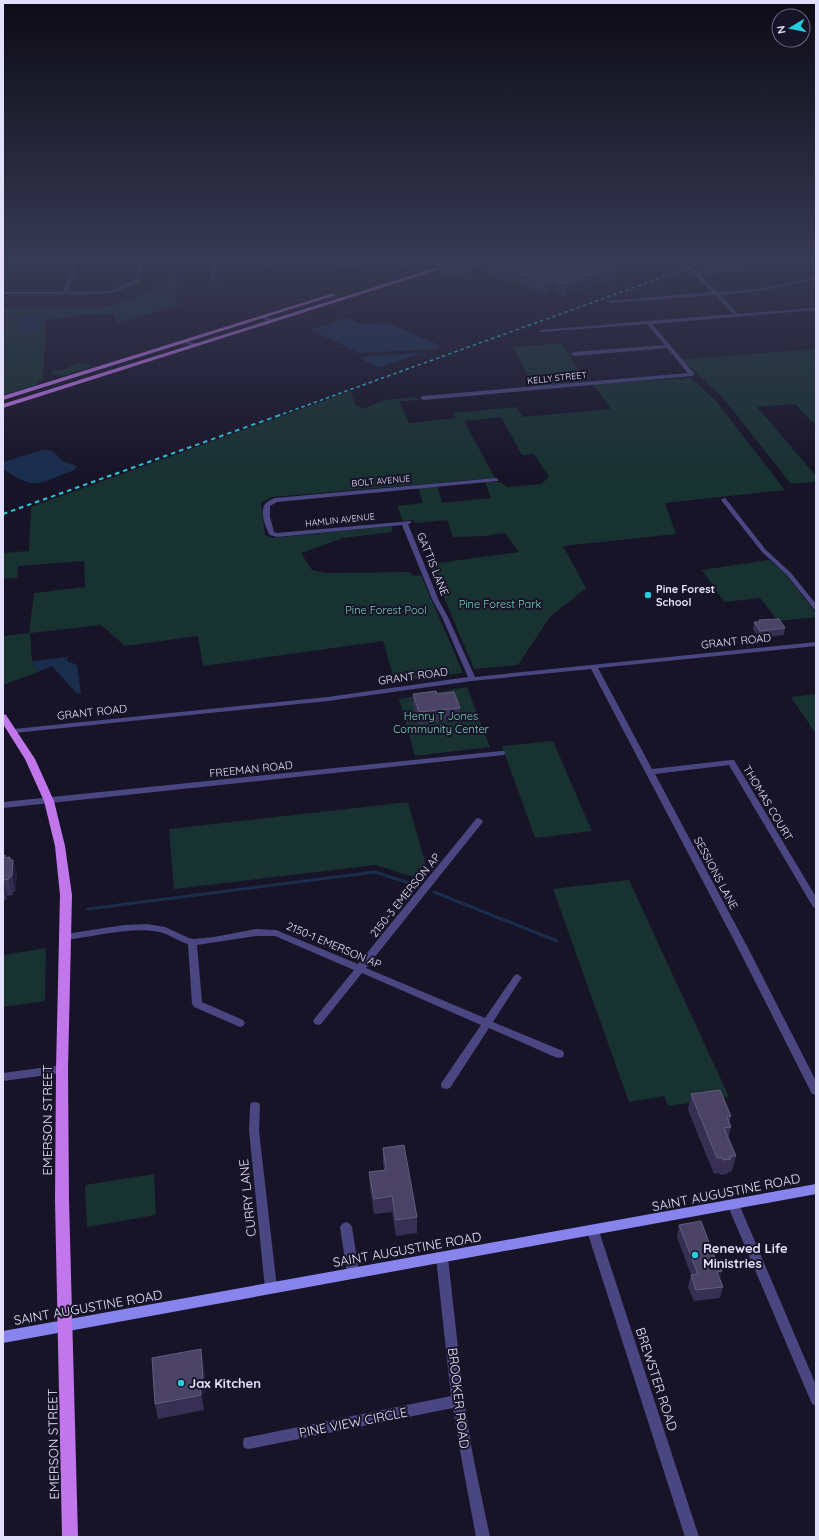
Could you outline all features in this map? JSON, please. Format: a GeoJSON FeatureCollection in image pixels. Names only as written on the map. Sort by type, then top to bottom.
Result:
{"type":"FeatureCollection","features":[{"type":"Feature","properties":{"kind":"main road"},"geometry":{"type":"LineString","coordinates":[[3,398],[217,331]]}},
{"type":"Feature","properties":{"kind":"main road"},"geometry":{"type":"LineString","coordinates":[[3,406],[240,331]]}},
{"type":"Feature","properties":{"kind":"main road","name":"EMERSON STREET"},"geometry":{"type":"LineString","coordinates":[[3,717],[14,731],[40,776],[50,800],[64,869],[66,895],[62,1069],[62,1200],[70,1537]]}},
{"type":"Feature","properties":{"kind":"main road","name":"SAINT AUGUSTINE ROAD"},"geometry":{"type":"LineString","coordinates":[[3,1337],[593,1231],[816,1189]]}},
{"type":"Feature","properties":{"kind":"street"},"geometry":{"type":"LineString","coordinates":[[655,331],[668,346]]}},
{"type":"Feature","properties":{"kind":"street"},"geometry":{"type":"LineString","coordinates":[[185,341],[195,345]]}},
{"type":"Feature","properties":{"kind":"street"},"geometry":{"type":"LineString","coordinates":[[574,354],[668,346]]}},
{"type":"Feature","properties":{"kind":"street","name":"KELLY STREET"},"geometry":{"type":"LineString","coordinates":[[423,398],[692,374],[668,346]]}},
{"type":"Feature","properties":{"kind":"street"},"geometry":{"type":"LineString","coordinates":[[100,367],[110,372]]}},
{"type":"Feature","properties":{"kind":"street","name":"BOLT AVENUE"},"geometry":{"type":"LineString","coordinates":[[272,534],[269,530],[267,507],[269,503],[275,500],[496,480]]}},
{"type":"Feature","properties":{"kind":"street"},"geometry":{"type":"LineString","coordinates":[[724,500],[764,551],[790,574],[816,608]]}},
{"type":"Feature","properties":{"kind":"street","name":"HAMLIN AVENUE"},"geometry":{"type":"LineString","coordinates":[[272,534],[277,535],[406,522]]}},
{"type":"Feature","properties":{"kind":"street","name":"GATTIS LANE"},"geometry":{"type":"LineString","coordinates":[[406,522],[436,601],[445,617],[472,679]]}},
{"type":"Feature","properties":{"kind":"street","name":"GRANT ROAD"},"geometry":{"type":"LineString","coordinates":[[14,731],[328,698],[472,679],[816,644]]}},
{"type":"Feature","properties":{"kind":"street","name":"SESSIONS LANE"},"geometry":{"type":"LineString","coordinates":[[594,667],[816,1091]]}},
{"type":"Feature","properties":{"kind":"street","name":"FREEMAN ROAD"},"geometry":{"type":"LineString","coordinates":[[3,805],[501,753]]}},
{"type":"Feature","properties":{"kind":"street","name":"THOMAS COURT"},"geometry":{"type":"LineString","coordinates":[[650,772],[731,762],[816,905]]}},
{"type":"Feature","properties":{"kind":"street","name":"2150-3 EMERSON AP"},"geometry":{"type":"LineString","coordinates":[[318,1021],[479,822]]}},
{"type":"Feature","properties":{"kind":"street"},"geometry":{"type":"LineString","coordinates":[[65,937],[150,928],[167,931],[192,942],[197,1004],[240,1023]]}},
{"type":"Feature","properties":{"kind":"street","name":"2150-1 EMERSON AP"},"geometry":{"type":"LineString","coordinates":[[192,942],[271,932],[559,1054]]}},
{"type":"Feature","properties":{"kind":"street"},"geometry":{"type":"LineString","coordinates":[[446,1085],[517,978]]}},
{"type":"Feature","properties":{"kind":"street"},"geometry":{"type":"LineString","coordinates":[[3,1077],[62,1069]]}},
{"type":"Feature","properties":{"kind":"street","name":"CURRY LANE"},"geometry":{"type":"LineString","coordinates":[[255,1106],[254,1131],[271,1288]]}},
{"type":"Feature","properties":{"kind":"street"},"geometry":{"type":"LineString","coordinates":[[733,1204],[816,1400]]}},
{"type":"Feature","properties":{"kind":"street"},"geometry":{"type":"LineString","coordinates":[[346,1227],[353,1273]]}},
{"type":"Feature","properties":{"kind":"street","name":"BREWSTER ROAD"},"geometry":{"type":"LineString","coordinates":[[593,1231],[692,1537]]}},
{"type":"Feature","properties":{"kind":"street","name":"BROOKER ROAD"},"geometry":{"type":"LineString","coordinates":[[442,1258],[458,1402],[483,1537]]}},
{"type":"Feature","properties":{"kind":"street","name":"PINE VIEW CIRCLE"},"geometry":{"type":"LineString","coordinates":[[248,1443],[458,1402]]}},
{"type":"Feature","properties":{"kind":"green space"},"geometry":{"type":"Polygon","coordinates":[[[5,331],[45,331],[43,378],[36,385],[3,395],[5,331]]]}},
{"type":"Feature","properties":{"kind":"green space"},"geometry":{"type":"Polygon","coordinates":[[[562,343],[585,381],[535,387],[512,347],[562,343]]]}},
{"type":"Feature","properties":{"kind":"green space"},"geometry":{"type":"Polygon","coordinates":[[[816,349],[816,422],[812,422],[795,404],[757,407],[816,476],[816,482],[791,484],[724,399],[682,359],[816,349]]]}},
{"type":"Feature","properties":{"kind":"green space"},"geometry":{"type":"Polygon","coordinates":[[[77,363],[92,366],[62,376],[51,374],[51,371],[65,369],[77,363]]]}},
{"type":"Feature","properties":{"kind":"green space"},"geometry":{"type":"Polygon","coordinates":[[[691,378],[716,401],[785,490],[665,503],[676,534],[563,546],[586,588],[550,617],[518,665],[474,669],[430,564],[519,552],[505,533],[485,536],[453,537],[447,520],[415,523],[413,520],[403,521],[397,506],[423,503],[418,488],[437,486],[442,503],[491,498],[485,482],[500,482],[507,487],[541,484],[549,477],[534,454],[522,455],[501,417],[464,421],[495,478],[272,497],[261,503],[265,535],[273,538],[392,526],[392,532],[343,538],[301,553],[312,570],[325,573],[410,572],[413,576],[421,575],[463,673],[395,682],[383,641],[203,666],[198,636],[125,646],[101,625],[30,633],[32,661],[38,672],[3,685],[3,636],[29,633],[34,593],[85,587],[84,561],[18,566],[17,578],[3,579],[3,553],[29,551],[31,507],[351,391],[354,403],[362,409],[385,400],[416,397],[419,400],[399,401],[409,423],[456,418],[453,413],[516,407],[523,417],[611,409],[593,384],[691,378]]]}},
{"type":"Feature","properties":{"kind":"green space"},"geometry":{"type":"Polygon","coordinates":[[[769,560],[785,573],[816,613],[816,617],[778,621],[760,598],[724,602],[702,570],[769,560]]]}},
{"type":"Feature","properties":{"kind":"green space","name":"Henry T Jones Community Center"},"geometry":{"type":"Polygon","coordinates":[[[467,687],[490,747],[415,756],[399,699],[467,687]]]}},
{"type":"Feature","properties":{"kind":"green space"},"geometry":{"type":"Polygon","coordinates":[[[816,694],[816,734],[791,697],[816,694]]]}},
{"type":"Feature","properties":{"kind":"green space"},"geometry":{"type":"Polygon","coordinates":[[[553,741],[592,831],[535,838],[502,746],[553,741]]]}},
{"type":"Feature","properties":{"kind":"green space"},"geometry":{"type":"Polygon","coordinates":[[[408,802],[426,866],[418,878],[375,865],[174,889],[169,829],[408,802]]]}},
{"type":"Feature","properties":{"kind":"green space"},"geometry":{"type":"Polygon","coordinates":[[[629,880],[729,1097],[668,1106],[664,1096],[629,1102],[553,889],[629,880]]]}},
{"type":"Feature","properties":{"kind":"green space"},"geometry":{"type":"Polygon","coordinates":[[[46,948],[45,1001],[3,1007],[3,955],[46,948]]]}},
{"type":"Feature","properties":{"kind":"green space"},"geometry":{"type":"Polygon","coordinates":[[[154,1174],[156,1215],[87,1227],[85,1185],[154,1174]]]}},
{"type":"Feature","properties":{"kind":"water"},"geometry":{"type":"Polygon","coordinates":[[[18,331],[38,331],[27,334],[18,333],[18,331]]]}},
{"type":"Feature","properties":{"kind":"water"},"geometry":{"type":"Polygon","coordinates":[[[313,331],[406,331],[439,345],[440,347],[437,349],[359,353],[313,331]]]}},
{"type":"Feature","properties":{"kind":"water"},"geometry":{"type":"Polygon","coordinates":[[[426,352],[381,367],[376,367],[360,358],[372,356],[426,352]]]}},
{"type":"Feature","properties":{"kind":"water"},"geometry":{"type":"Polygon","coordinates":[[[43,450],[52,451],[63,461],[77,466],[75,470],[46,481],[32,483],[24,481],[3,469],[3,462],[43,450]]]}},
{"type":"Feature","properties":{"kind":"water"},"geometry":{"type":"Polygon","coordinates":[[[68,657],[67,661],[77,665],[81,693],[77,694],[52,666],[38,672],[32,661],[68,657]]]}},
{"type":"Feature","properties":{"kind":"building"},"geometry":{"type":"Polygon","coordinates":[[[779,619],[785,628],[760,631],[754,622],[760,622],[759,620],[779,619]]]}},
{"type":"Feature","properties":{"kind":"building"},"geometry":{"type":"Polygon","coordinates":[[[436,691],[437,694],[454,692],[460,708],[419,712],[413,694],[436,691]]]}},
{"type":"Feature","properties":{"kind":"building"},"geometry":{"type":"Polygon","coordinates":[[[3,855],[5,855],[5,858],[10,857],[10,860],[13,860],[12,876],[9,876],[9,879],[3,880],[3,855]]]}},
{"type":"Feature","properties":{"kind":"building"},"geometry":{"type":"Polygon","coordinates":[[[720,1090],[731,1116],[727,1117],[731,1127],[724,1128],[736,1156],[730,1156],[731,1159],[723,1160],[722,1158],[717,1158],[691,1094],[720,1090]]]}},
{"type":"Feature","properties":{"kind":"building"},"geometry":{"type":"Polygon","coordinates":[[[404,1145],[417,1217],[396,1220],[392,1196],[374,1199],[369,1172],[386,1170],[383,1148],[404,1145]]]}},
{"type":"Feature","properties":{"kind":"building","name":"Renewed Life Ministries"},"geometry":{"type":"Polygon","coordinates":[[[701,1221],[717,1263],[719,1263],[722,1271],[717,1272],[723,1287],[696,1290],[691,1275],[698,1274],[679,1225],[701,1221]]]}},
{"type":"Feature","properties":{"kind":"building","name":"Jax Kitchen"},"geometry":{"type":"Polygon","coordinates":[[[201,1349],[203,1378],[200,1379],[201,1395],[155,1404],[152,1358],[201,1349]]]}},
{"type":"Feature","properties":{"kind":"waterway"},"geometry":{"type":"LineString","coordinates":[[88,909],[375,872],[409,883]]}},
{"type":"Feature","properties":{"kind":"waterway"},"geometry":{"type":"LineString","coordinates":[[434,892],[557,941]]}},
{"type":"Feature","properties":{"kind":"railway"},"geometry":{"type":"LineString","coordinates":[[277,416],[513,331]]}},
{"type":"Feature","properties":{"kind":"railway"},"geometry":{"type":"LineString","coordinates":[[3,514],[280,415]]}},
{"type":"Feature","properties":{"kind":"place","name":"Pine Forest School"},"geometry":{"type":"Point","coordinates":[648,595]}},
{"type":"Feature","properties":{"kind":"place","name":"Renewed Life Ministries"},"geometry":{"type":"Point","coordinates":[695,1255]}},
{"type":"Feature","properties":{"kind":"place","name":"Jax Kitchen"},"geometry":{"type":"Point","coordinates":[181,1383]}},
{"type":"Feature","properties":{"kind":"park label","name":"Pine Forest Park"},"geometry":{"type":"Point","coordinates":[500,604]}},
{"type":"Feature","properties":{"kind":"park label","name":"Pine Forest Pool"},"geometry":{"type":"Point","coordinates":[386,610]}}]}
